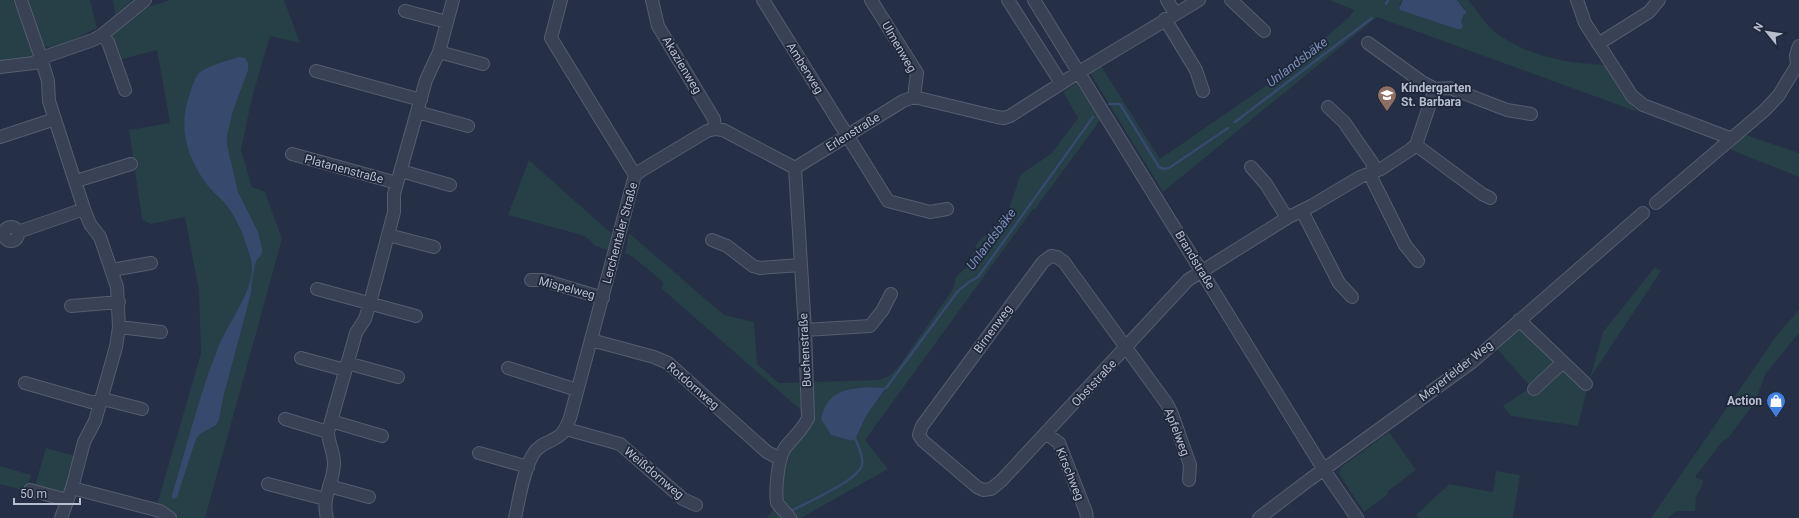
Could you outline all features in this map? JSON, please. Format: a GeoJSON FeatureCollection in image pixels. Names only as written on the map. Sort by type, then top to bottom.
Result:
{"type":"FeatureCollection","features":[{"type":"Feature","properties":{"kind":"street"},"geometry":{"type":"LineString","coordinates":[[21,0],[48,81],[49,101],[84,209],[90,224],[100,238],[112,270],[117,287],[119,302],[119,327],[116,347],[95,421],[84,442],[72,488],[61,518]]}},
{"type":"Feature","properties":{"kind":"street"},"geometry":{"type":"LineString","coordinates":[[0,67],[34,63],[41,58],[93,40],[102,35],[145,0]]}},
{"type":"Feature","properties":{"kind":"street","name":"Platanenstraße"},"geometry":{"type":"LineString","coordinates":[[327,518],[324,508],[325,499],[334,461],[328,438],[330,426],[356,334],[365,319],[370,303],[394,212],[394,194],[426,80],[440,52],[453,0]]}},
{"type":"Feature","properties":{"kind":"street","name":"Lerchentaler Straße"},"geometry":{"type":"LineString","coordinates":[[561,0],[551,38],[635,175],[566,429]]}},
{"type":"Feature","properties":{"kind":"street","name":"Akazienweg"},"geometry":{"type":"LineString","coordinates":[[652,0],[658,26],[714,119],[715,129]]}},
{"type":"Feature","properties":{"kind":"street","name":"Amberweg"},"geometry":{"type":"LineString","coordinates":[[763,0],[888,201],[930,212],[947,209]]}},
{"type":"Feature","properties":{"kind":"street","name":"Ulmenweg"},"geometry":{"type":"LineString","coordinates":[[871,0],[917,73],[914,97]]}},
{"type":"Feature","properties":{"kind":"street"},"geometry":{"type":"LineString","coordinates":[[1008,0],[1061,83]]}},
{"type":"Feature","properties":{"kind":"street","name":"Brandstraße"},"geometry":{"type":"LineString","coordinates":[[1034,0],[1143,174],[1324,470],[1357,518]]}},
{"type":"Feature","properties":{"kind":"street"},"geometry":{"type":"LineString","coordinates":[[1167,0],[1170,16],[1196,70],[1203,91]]}},
{"type":"Feature","properties":{"kind":"street"},"geometry":{"type":"LineString","coordinates":[[914,97],[1004,118],[1010,116],[1061,83],[1198,0]]}},
{"type":"Feature","properties":{"kind":"street"},"geometry":{"type":"LineString","coordinates":[[1231,0],[1264,31]]}},
{"type":"Feature","properties":{"kind":"street"},"geometry":{"type":"LineString","coordinates":[[1578,0],[1585,23],[1632,96],[1643,105],[1730,138]]}},
{"type":"Feature","properties":{"kind":"street"},"geometry":{"type":"LineString","coordinates":[[1598,44],[1649,12],[1659,0]]}},
{"type":"Feature","properties":{"kind":"street"},"geometry":{"type":"LineString","coordinates":[[405,11],[447,22]]}},
{"type":"Feature","properties":{"kind":"street"},"geometry":{"type":"LineString","coordinates":[[102,35],[108,42],[125,90]]}},
{"type":"Feature","properties":{"kind":"street"},"geometry":{"type":"LineString","coordinates":[[1368,43],[1422,82],[1435,89],[1450,88],[1507,110],[1531,114]]}},
{"type":"Feature","properties":{"kind":"street"},"geometry":{"type":"LineString","coordinates":[[1656,203],[1730,138],[1765,110],[1779,95],[1798,66],[1796,55],[1799,46]]}},
{"type":"Feature","properties":{"kind":"street"},"geometry":{"type":"LineString","coordinates":[[440,52],[483,64]]}},
{"type":"Feature","properties":{"kind":"street"},"geometry":{"type":"LineString","coordinates":[[316,71],[421,100]]}},
{"type":"Feature","properties":{"kind":"street"},"geometry":{"type":"LineString","coordinates":[[1435,89],[1416,145],[1490,198]]}},
{"type":"Feature","properties":{"kind":"street","name":"Erlenstraße"},"geometry":{"type":"LineString","coordinates":[[795,168],[903,101],[914,97]]}},
{"type":"Feature","properties":{"kind":"street"},"geometry":{"type":"LineString","coordinates":[[1328,107],[1344,122],[1373,164],[1373,181],[1405,245],[1418,261]]}},
{"type":"Feature","properties":{"kind":"street"},"geometry":{"type":"LineString","coordinates":[[417,112],[468,126]]}},
{"type":"Feature","properties":{"kind":"street"},"geometry":{"type":"LineString","coordinates":[[0,137],[55,119]]}},
{"type":"Feature","properties":{"kind":"street"},"geometry":{"type":"LineString","coordinates":[[635,175],[707,131],[715,129],[723,130],[795,168]]}},
{"type":"Feature","properties":{"kind":"street","name":"Obststraße"},"geometry":{"type":"LineString","coordinates":[[983,490],[991,489],[1001,482],[1188,280],[1287,218],[1302,211],[1360,177],[1372,173],[1416,145]]}},
{"type":"Feature","properties":{"kind":"street","name":"Platanenstraße"},"geometry":{"type":"LineString","coordinates":[[292,154],[399,177],[450,185]]}},
{"type":"Feature","properties":{"kind":"street"},"geometry":{"type":"LineString","coordinates":[[76,181],[131,164]]}},
{"type":"Feature","properties":{"kind":"street"},"geometry":{"type":"LineString","coordinates":[[1251,167],[1266,184],[1287,218]]}},
{"type":"Feature","properties":{"kind":"street","name":"Buchenstraße"},"geometry":{"type":"LineString","coordinates":[[790,518],[779,506],[776,498],[780,459],[785,447],[805,425],[808,418],[805,330],[795,168]]}},
{"type":"Feature","properties":{"kind":"street"},"geometry":{"type":"LineString","coordinates":[[18,232],[84,209]]}},
{"type":"Feature","properties":{"kind":"street"},"geometry":{"type":"LineString","coordinates":[[1302,211],[1339,283],[1352,297]]}},
{"type":"Feature","properties":{"kind":"street","name":"Meyerfelder Weg"},"geometry":{"type":"LineString","coordinates":[[1260,518],[1472,362],[1643,213]]}},
{"type":"Feature","properties":{"kind":"street"},"geometry":{"type":"LineString","coordinates":[[388,235],[434,247]]}},
{"type":"Feature","properties":{"kind":"street"},"geometry":{"type":"LineString","coordinates":[[712,240],[727,246],[753,266],[760,268],[801,265]]}},
{"type":"Feature","properties":{"kind":"street","name":"Birnenweg"},"geometry":{"type":"LineString","coordinates":[[983,490],[977,487],[923,441],[920,435],[922,426],[1042,262],[1051,256],[1057,257],[1064,262],[1126,348]]}},
{"type":"Feature","properties":{"kind":"street"},"geometry":{"type":"LineString","coordinates":[[112,270],[152,263]]}},
{"type":"Feature","properties":{"kind":"street","name":"Mispelweg"},"geometry":{"type":"LineString","coordinates":[[531,280],[543,280],[602,298]]}},
{"type":"Feature","properties":{"kind":"street"},"geometry":{"type":"LineString","coordinates":[[317,289],[416,316]]}},
{"type":"Feature","properties":{"kind":"street"},"geometry":{"type":"LineString","coordinates":[[805,330],[870,326],[882,312],[891,294]]}},
{"type":"Feature","properties":{"kind":"street"},"geometry":{"type":"LineString","coordinates":[[71,306],[119,302]]}},
{"type":"Feature","properties":{"kind":"street"},"geometry":{"type":"LineString","coordinates":[[1519,320],[1586,384]]}},
{"type":"Feature","properties":{"kind":"street"},"geometry":{"type":"LineString","coordinates":[[119,327],[161,332]]}},
{"type":"Feature","properties":{"kind":"street","name":"Rotdornweg"},"geometry":{"type":"LineString","coordinates":[[591,340],[654,357],[668,363],[767,452],[780,459]]}},
{"type":"Feature","properties":{"kind":"street","name":"Apfelweg"},"geometry":{"type":"LineString","coordinates":[[1126,348],[1172,414],[1190,465],[1189,480]]}},
{"type":"Feature","properties":{"kind":"street"},"geometry":{"type":"LineString","coordinates":[[301,358],[398,377]]}},
{"type":"Feature","properties":{"kind":"street"},"geometry":{"type":"LineString","coordinates":[[1534,389],[1563,362]]}},
{"type":"Feature","properties":{"kind":"street"},"geometry":{"type":"LineString","coordinates":[[508,368],[577,390]]}},
{"type":"Feature","properties":{"kind":"street"},"geometry":{"type":"LineString","coordinates":[[25,383],[90,402],[107,400],[142,409]]}},
{"type":"Feature","properties":{"kind":"street"},"geometry":{"type":"LineString","coordinates":[[285,419],[382,436]]}},
{"type":"Feature","properties":{"kind":"street"},"geometry":{"type":"LineString","coordinates":[[516,518],[528,467],[534,452],[541,446],[560,436],[566,429]]}},
{"type":"Feature","properties":{"kind":"street","name":"Weißdornweg"},"geometry":{"type":"LineString","coordinates":[[566,429],[620,444],[683,499],[696,505]]}},
{"type":"Feature","properties":{"kind":"street","name":"Kirschweg"},"geometry":{"type":"LineString","coordinates":[[1046,434],[1059,443],[1087,518]]}},
{"type":"Feature","properties":{"kind":"street"},"geometry":{"type":"LineString","coordinates":[[479,453],[528,467]]}},
{"type":"Feature","properties":{"kind":"street"},"geometry":{"type":"LineString","coordinates":[[268,484],[325,499]]}},
{"type":"Feature","properties":{"kind":"street"},"geometry":{"type":"LineString","coordinates":[[329,486],[369,497]]}},
{"type":"Feature","properties":{"kind":"street"},"geometry":{"type":"LineString","coordinates":[[72,488],[160,511],[170,518]]}},
{"type":"Feature","properties":{"kind":"street"},"geometry":{"type":"LineString","coordinates":[[30,490],[67,500]]}},
{"type":"Feature","properties":{"kind":"shaded area"},"geometry":{"type":"Polygon","coordinates":[[[0,0],[13,0],[22,20],[33,53],[32,57],[4,62],[0,60],[0,0]]]}},
{"type":"Feature","properties":{"kind":"shaded area"},"geometry":{"type":"Polygon","coordinates":[[[28,0],[90,0],[97,28],[62,44],[48,47],[43,46],[28,0]]]}},
{"type":"Feature","properties":{"kind":"shaded area"},"geometry":{"type":"Polygon","coordinates":[[[113,0],[133,0],[115,15],[113,0]]]}},
{"type":"Feature","properties":{"kind":"shaded area"},"geometry":{"type":"Polygon","coordinates":[[[170,0],[284,0],[300,43],[270,36],[252,98],[241,150],[252,187],[265,192],[282,239],[205,518],[179,518],[157,505],[201,353],[199,291],[185,217],[150,224],[142,219],[129,130],[170,123],[157,50],[119,60],[109,38],[148,7],[170,0]]]}},
{"type":"Feature","properties":{"kind":"shaded area"},"geometry":{"type":"Polygon","coordinates":[[[1329,0],[1403,0],[1399,5],[1461,22],[1465,9],[1457,0],[1468,0],[1496,33],[1522,48],[1548,57],[1576,63],[1605,65],[1622,94],[1638,112],[1377,17],[1163,192],[1090,73],[1101,66],[1160,159],[1287,71],[1349,17],[1354,10],[1329,0]]]}},
{"type":"Feature","properties":{"kind":"shaded area"},"geometry":{"type":"Polygon","coordinates":[[[1076,83],[1101,119],[1035,209],[1033,209],[865,440],[888,469],[801,518],[767,518],[780,500],[787,456],[802,419],[802,411],[662,289],[663,282],[633,257],[625,253],[629,233],[724,315],[754,322],[757,364],[779,383],[879,380],[889,376],[899,366],[953,289],[956,277],[968,266],[977,243],[1007,214],[1021,174],[1051,154],[1078,118],[1063,92],[1076,83]],[[866,387],[852,388],[831,435],[852,441],[857,436],[866,416],[886,389],[866,387]]]}},
{"type":"Feature","properties":{"kind":"shaded area"},"geometry":{"type":"Polygon","coordinates":[[[1746,135],[1799,153],[1799,177],[1729,149],[1746,135]]]}},
{"type":"Feature","properties":{"kind":"shaded area"},"geometry":{"type":"Polygon","coordinates":[[[529,160],[612,234],[608,250],[595,246],[585,236],[508,215],[529,160]]]}},
{"type":"Feature","properties":{"kind":"shaded area"},"geometry":{"type":"Polygon","coordinates":[[[1655,267],[1661,271],[1590,378],[1603,332],[1655,267]]]}},
{"type":"Feature","properties":{"kind":"shaded area"},"geometry":{"type":"Polygon","coordinates":[[[1799,310],[1799,333],[1766,373],[1755,402],[1729,437],[1722,442],[1695,477],[1704,481],[1696,497],[1695,511],[1677,511],[1668,518],[1651,518],[1777,335],[1799,310]]]}},
{"type":"Feature","properties":{"kind":"shaded area"},"geometry":{"type":"Polygon","coordinates":[[[1528,319],[1590,378],[1578,426],[1511,416],[1503,406],[1531,387],[1496,348],[1528,319]]]}},
{"type":"Feature","properties":{"kind":"shaded area"},"geometry":{"type":"Polygon","coordinates":[[[1389,432],[1416,470],[1388,491],[1387,495],[1364,512],[1339,474],[1341,467],[1389,432]]]}},
{"type":"Feature","properties":{"kind":"shaded area"},"geometry":{"type":"Polygon","coordinates":[[[46,448],[75,456],[65,492],[60,494],[37,488],[36,482],[46,448]]]}},
{"type":"Feature","properties":{"kind":"shaded area"},"geometry":{"type":"Polygon","coordinates":[[[0,466],[31,475],[26,491],[0,484],[0,466]]]}},
{"type":"Feature","properties":{"kind":"shaded area"},"geometry":{"type":"Polygon","coordinates":[[[1496,471],[1520,475],[1513,518],[1418,518],[1416,515],[1449,484],[1493,492],[1496,471]]]}},
{"type":"Feature","properties":{"kind":"water"},"geometry":{"type":"Polygon","coordinates":[[[1403,0],[1457,0],[1467,13],[1464,14],[1461,22],[1463,26],[1461,29],[1457,29],[1400,10],[1399,8],[1403,0]]]}},
{"type":"Feature","properties":{"kind":"water"},"geometry":{"type":"Polygon","coordinates":[[[240,57],[245,58],[248,63],[248,70],[233,111],[227,135],[227,145],[238,192],[258,232],[262,254],[256,261],[251,293],[223,398],[219,420],[216,425],[200,434],[196,439],[177,497],[175,499],[172,498],[172,495],[211,366],[222,339],[244,297],[251,277],[252,268],[245,242],[236,221],[227,206],[205,182],[193,162],[186,142],[184,121],[185,110],[192,86],[198,74],[212,66],[240,57]]]}},
{"type":"Feature","properties":{"kind":"water"},"geometry":{"type":"Polygon","coordinates":[[[866,387],[886,388],[866,416],[857,436],[852,441],[831,435],[821,419],[823,411],[831,398],[843,391],[866,387]]]}},
{"type":"Feature","properties":{"kind":"waterway","name":"Unlandsbäke"},"geometry":{"type":"LineString","coordinates":[[1386,4],[1388,0]]}},
{"type":"Feature","properties":{"kind":"waterway","name":"Unlandsbäke"},"geometry":{"type":"LineString","coordinates":[[1235,122],[1372,18]]}},
{"type":"Feature","properties":{"kind":"waterway","name":"Unlandsbäke"},"geometry":{"type":"LineString","coordinates":[[1109,104],[1120,104],[1159,167],[1164,169],[1169,168],[1228,128]]}},
{"type":"Feature","properties":{"kind":"waterway","name":"Unlandsbäke"},"geometry":{"type":"LineString","coordinates":[[886,388],[958,291],[978,277],[1093,117]]}},
{"type":"Feature","properties":{"kind":"waterway","name":"Unlandsbäke"},"geometry":{"type":"LineString","coordinates":[[789,512],[841,485],[858,471],[862,465],[862,459],[855,438]]}},
{"type":"Feature","properties":{"kind":"place","name":"Kindergarten St. Barbara"},"geometry":{"type":"Point","coordinates":[1387,112]}},
{"type":"Feature","properties":{"kind":"place","name":"Action"},"geometry":{"type":"Point","coordinates":[1776,418]}}]}
